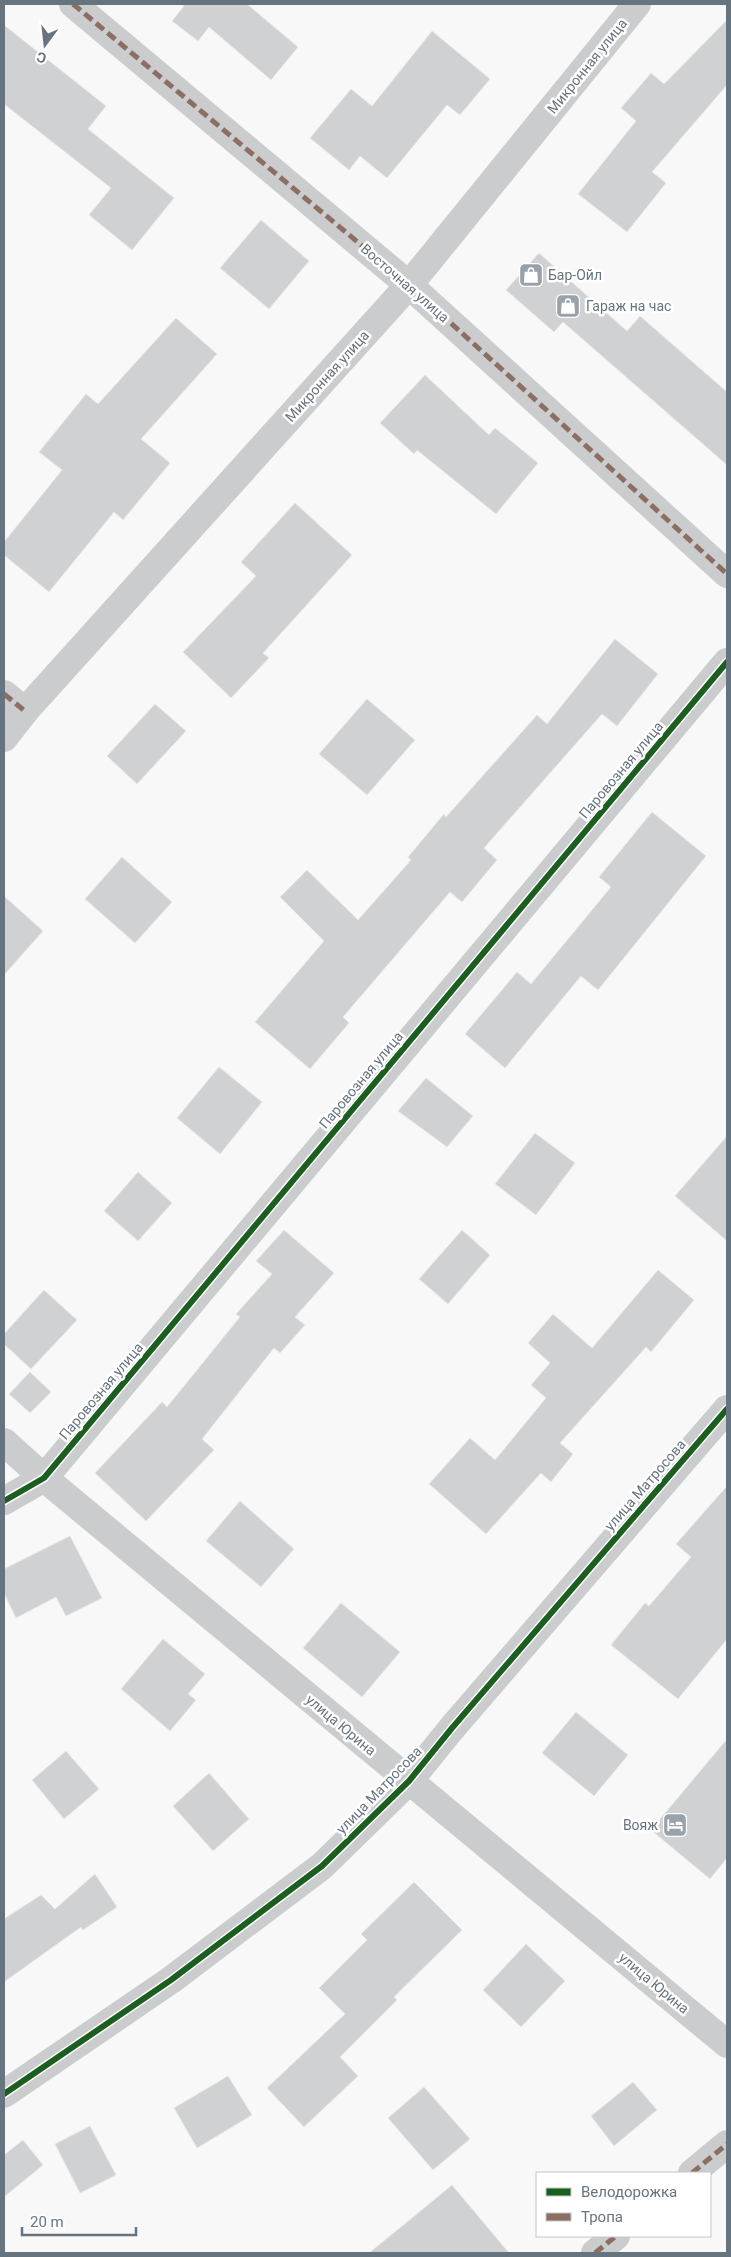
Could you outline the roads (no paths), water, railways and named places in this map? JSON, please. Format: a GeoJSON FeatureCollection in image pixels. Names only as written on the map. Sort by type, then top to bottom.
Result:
{"type":"FeatureCollection","features":[{"type":"Feature","properties":{"kind":"street","name":"Восточная улица"},"geometry":{"type":"LineString","coordinates":[[73,4],[409,285],[727,574]]}},
{"type":"Feature","properties":{"kind":"street","name":"Микронная улица"},"geometry":{"type":"LineString","coordinates":[[4,738],[25,711],[409,285],[637,4]]}},
{"type":"Feature","properties":{"kind":"street","name":"Паровозная улица"},"geometry":{"type":"LineString","coordinates":[[4,1501],[44,1478],[727,662]]}},
{"type":"Feature","properties":{"kind":"street"},"geometry":{"type":"LineString","coordinates":[[4,694],[25,711]]}},
{"type":"Feature","properties":{"kind":"street","name":"улица Матросова"},"geometry":{"type":"LineString","coordinates":[[4,2094],[172,1980],[322,1866],[409,1780],[727,1409]]}},
{"type":"Feature","properties":{"kind":"street","name":"улица Юрина"},"geometry":{"type":"LineString","coordinates":[[4,1442],[44,1478],[460,1820],[727,2044]]}},
{"type":"Feature","properties":{"kind":"street"},"geometry":{"type":"LineString","coordinates":[[693,2172],[727,2144]]}},
{"type":"Feature","properties":{"kind":"street"},"geometry":{"type":"LineString","coordinates":[[595,2253],[615,2237]]}},
{"type":"Feature","properties":{"kind":"place","name":"Бар-Ойл"},"geometry":{"type":"Point","coordinates":[531,275]}},
{"type":"Feature","properties":{"kind":"place","name":"Гараж на час"},"geometry":{"type":"Point","coordinates":[568,306]}},
{"type":"Feature","properties":{"kind":"place","name":"Вояж"},"geometry":{"type":"Point","coordinates":[675,1825]}}]}
